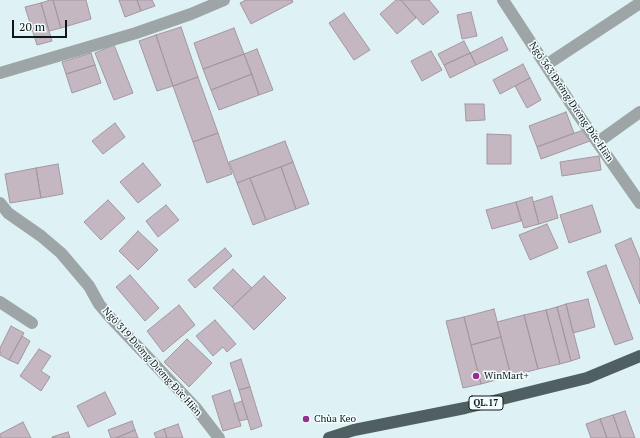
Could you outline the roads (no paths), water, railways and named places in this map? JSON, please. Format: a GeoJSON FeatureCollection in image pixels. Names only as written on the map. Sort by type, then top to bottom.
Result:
{"type":"FeatureCollection","features":[{"type":"Feature","properties":{"kind":"highway","name":"QL.17"},"geometry":{"type":"LineString","coordinates":[[329,438],[354,430],[465,408],[587,378],[640,356]]}},
{"type":"Feature","properties":{"kind":"street"},"geometry":{"type":"LineString","coordinates":[[0,73],[136,33],[191,14],[224,0]]}},
{"type":"Feature","properties":{"kind":"street","name":"Ngõ 363 Đường Dương Đức Hiền"},"geometry":{"type":"LineString","coordinates":[[503,0],[640,203]]}},
{"type":"Feature","properties":{"kind":"street"},"geometry":{"type":"LineString","coordinates":[[546,65],[640,3]]}},
{"type":"Feature","properties":{"kind":"street"},"geometry":{"type":"LineString","coordinates":[[598,142],[640,112]]}},
{"type":"Feature","properties":{"kind":"street","name":"Ngõ 319 Đường Dương Đức Hiền"},"geometry":{"type":"LineString","coordinates":[[0,204],[8,213],[41,236],[66,258],[89,286],[99,304],[109,316],[195,407],[219,438]]}},
{"type":"Feature","properties":{"kind":"street"},"geometry":{"type":"LineString","coordinates":[[0,302],[32,323]]}},
{"type":"Feature","properties":{"kind":"place","name":"WinMart+"},"geometry":{"type":"Point","coordinates":[476,376]}},
{"type":"Feature","properties":{"kind":"place","name":"Chùa Keo"},"geometry":{"type":"Point","coordinates":[306,419]}}]}
